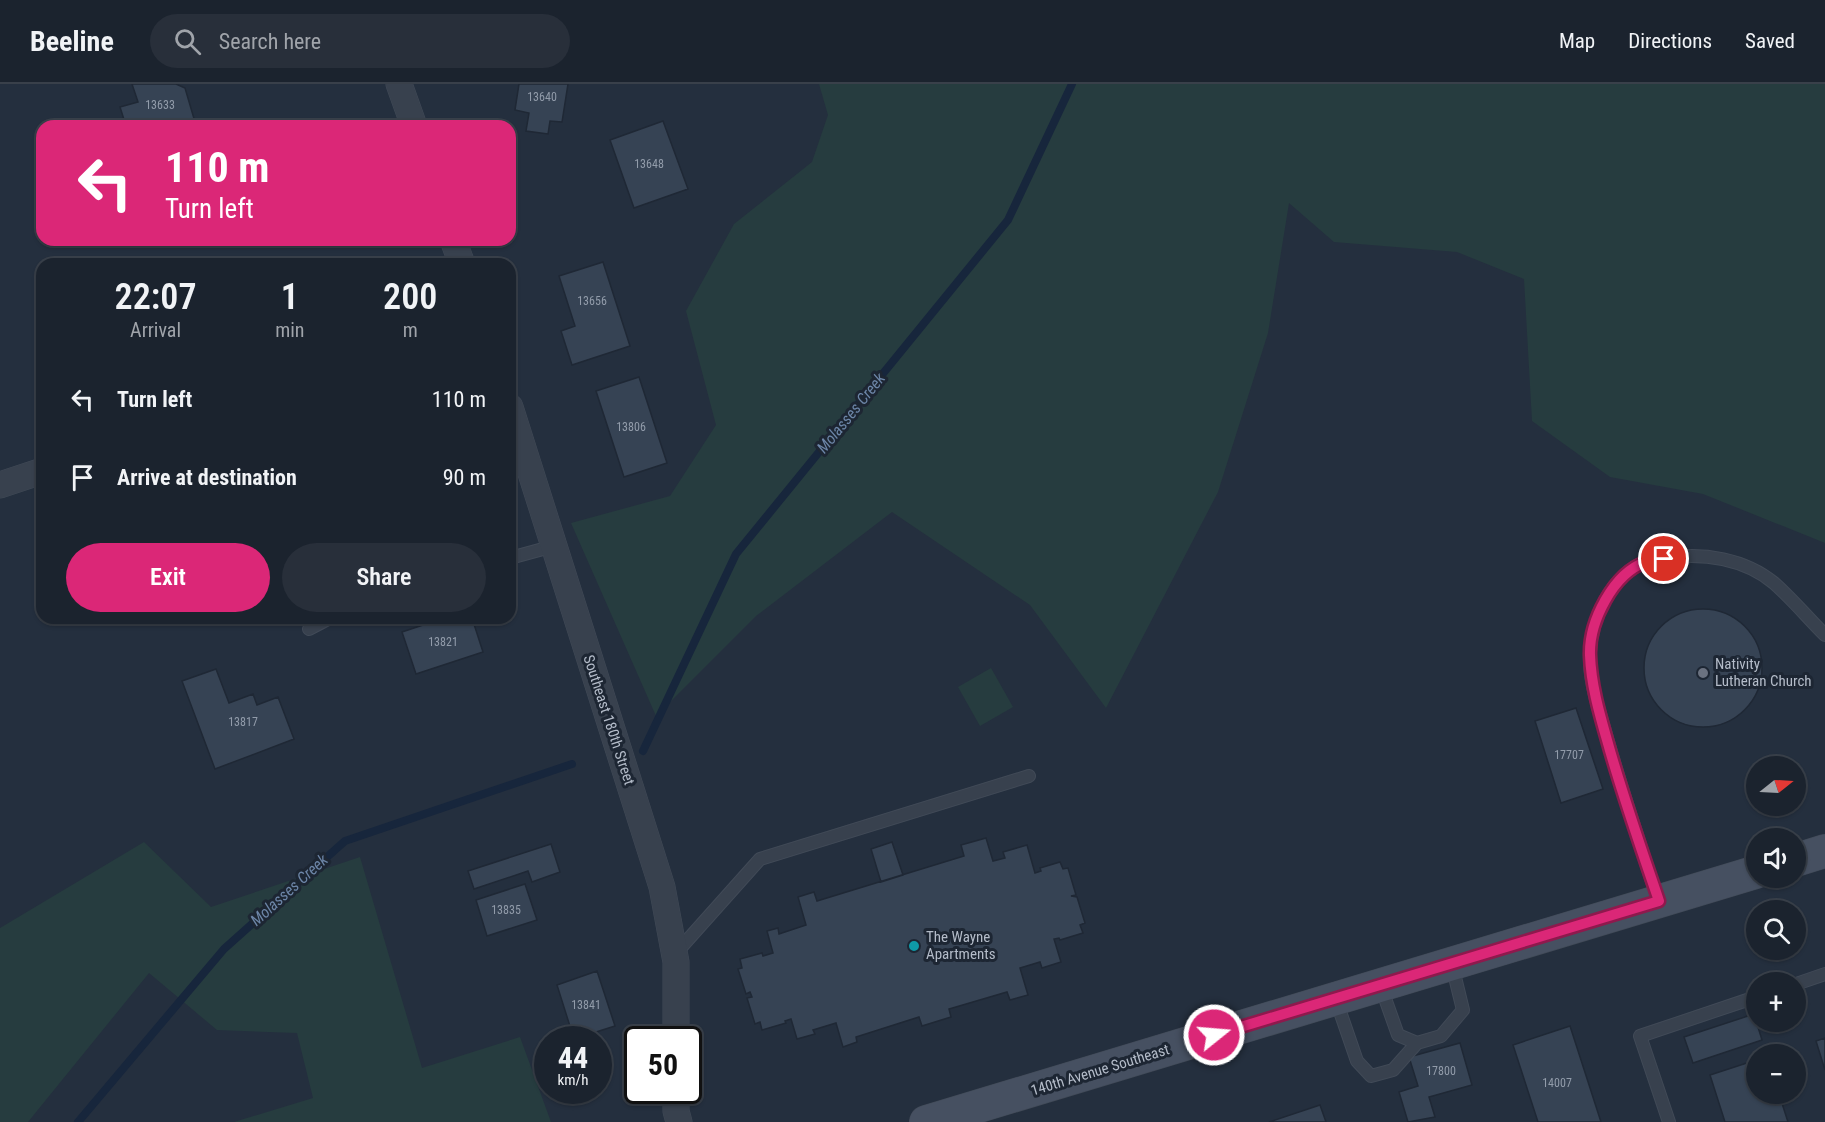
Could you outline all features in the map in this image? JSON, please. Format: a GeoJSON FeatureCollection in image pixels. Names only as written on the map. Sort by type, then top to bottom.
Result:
{"type":"FeatureCollection","features":[{"type":"Feature","properties":{"kind":"main road"},"geometry":{"type":"LineString","coordinates":[[1806,857],[1825,851]]}},
{"type":"Feature","properties":{"kind":"main road","name":"140th Avenue Southeast"},"geometry":{"type":"LineString","coordinates":[[926,1122],[1746,875]]}},
{"type":"Feature","properties":{"kind":"street"},"geometry":{"type":"LineString","coordinates":[[399,84],[412,120]]}},
{"type":"Feature","properties":{"kind":"street","name":"Southeast 180th Street"},"geometry":{"type":"LineString","coordinates":[[516,426],[662,887],[674,954],[676,1026]]}},
{"type":"Feature","properties":{"kind":"street"},"geometry":{"type":"LineString","coordinates":[[0,485],[36,473]]}},
{"type":"Feature","properties":{"kind":"street"},"geometry":{"type":"LineString","coordinates":[[675,1104],[678,1122]]}},
{"type":"Feature","properties":{"kind":"lane"},"geometry":{"type":"LineString","coordinates":[[516,556],[554,546]]}},
{"type":"Feature","properties":{"kind":"lane"},"geometry":{"type":"LineString","coordinates":[[1659,901],[1614,764],[1593,688],[1590,652],[1594,624],[1605,600],[1619,580],[1645,562],[1683,555],[1712,557],[1737,563],[1773,582],[1825,635]]}},
{"type":"Feature","properties":{"kind":"lane"},"geometry":{"type":"LineString","coordinates":[[309,629],[319,624]]}},
{"type":"Feature","properties":{"kind":"lane"},"geometry":{"type":"LineString","coordinates":[[674,954],[760,859],[1029,777]]}},
{"type":"Feature","properties":{"kind":"lane"},"geometry":{"type":"LineString","coordinates":[[1335,999],[1356,1061],[1371,1076],[1393,1070],[1417,1043],[1441,1036],[1463,1010],[1452,964]]}},
{"type":"Feature","properties":{"kind":"lane"},"geometry":{"type":"LineString","coordinates":[[1806,981],[1825,974]]}},
{"type":"Feature","properties":{"kind":"lane"},"geometry":{"type":"LineString","coordinates":[[1380,985],[1398,1035],[1417,1043]]}},
{"type":"Feature","properties":{"kind":"lane"},"geometry":{"type":"LineString","coordinates":[[1669,1122],[1640,1036],[1746,1000]]}},
{"type":"Feature","properties":{"kind":"green space"},"geometry":{"type":"Polygon","coordinates":[[[819,84],[1825,84],[1825,543],[1703,494],[1610,477],[1532,421],[1524,279],[1457,252],[1334,242],[1289,203],[1268,333],[1218,492],[1106,708],[1030,605],[892,512],[756,616],[656,716],[571,523],[670,496],[716,425],[686,311],[734,224],[812,162],[828,115],[819,84]]]}},
{"type":"Feature","properties":{"kind":"green space"},"geometry":{"type":"Polygon","coordinates":[[[991,668],[1013,707],[980,726],[958,687],[991,668]]]}},
{"type":"Feature","properties":{"kind":"green space"},"geometry":{"type":"Polygon","coordinates":[[[144,842],[211,907],[360,857],[422,1068],[520,1037],[534,1075],[534,1104],[544,1104],[551,1122],[234,1122],[313,1098],[297,1033],[217,1030],[149,973],[28,1122],[0,1122],[0,928],[144,842]]]}},
{"type":"Feature","properties":{"kind":"building"},"geometry":{"type":"Polygon","coordinates":[[[132,84],[176,84],[185,88],[194,120],[124,120],[120,107],[138,102],[132,84]]]}},
{"type":"Feature","properties":{"kind":"building"},"geometry":{"type":"Polygon","coordinates":[[[519,84],[568,84],[562,122],[550,121],[548,134],[526,131],[529,113],[515,110],[519,84]]]}},
{"type":"Feature","properties":{"kind":"building"},"geometry":{"type":"Polygon","coordinates":[[[663,121],[688,189],[634,208],[610,140],[663,121]]]}},
{"type":"Feature","properties":{"kind":"building"},"geometry":{"type":"Polygon","coordinates":[[[603,262],[630,346],[572,365],[561,331],[575,326],[559,276],[603,262]]]}},
{"type":"Feature","properties":{"kind":"building"},"geometry":{"type":"Polygon","coordinates":[[[639,377],[667,463],[624,477],[596,391],[639,377]]]}},
{"type":"Feature","properties":{"kind":"building","name":"Nativity Lutheran Church"},"geometry":{"type":"Polygon","coordinates":[[[1703,609],[1726,614],[1745,626],[1757,645],[1762,668],[1757,691],[1745,710],[1726,722],[1703,727],[1680,722],[1661,710],[1649,691],[1644,668],[1649,645],[1661,626],[1680,614],[1703,609]]]}},
{"type":"Feature","properties":{"kind":"building"},"geometry":{"type":"Polygon","coordinates":[[[426,624],[474,624],[483,652],[416,674],[402,632],[426,624]]]}},
{"type":"Feature","properties":{"kind":"building"},"geometry":{"type":"Polygon","coordinates":[[[216,669],[229,703],[253,694],[257,705],[278,697],[294,739],[215,769],[182,681],[216,669]]]}},
{"type":"Feature","properties":{"kind":"building"},"geometry":{"type":"Polygon","coordinates":[[[1576,708],[1603,789],[1561,803],[1535,721],[1576,708]]]}},
{"type":"Feature","properties":{"kind":"building","name":"The Wayne Apartments"},"geometry":{"type":"Polygon","coordinates":[[[986,838],[993,861],[1005,858],[1003,852],[1027,845],[1035,873],[1041,871],[1040,868],[1060,862],[1063,869],[1068,868],[1076,895],[1071,896],[1077,897],[1085,923],[1080,925],[1083,933],[1060,940],[1059,938],[1054,939],[1061,962],[1042,968],[1040,962],[1020,968],[1028,995],[1010,1000],[1007,992],[949,1009],[951,1017],[922,1026],[919,1017],[856,1037],[857,1042],[843,1047],[836,1023],[813,1030],[815,1034],[797,1039],[791,1019],[785,1021],[786,1023],[762,1030],[760,1022],[755,1024],[747,998],[752,997],[750,992],[746,994],[738,969],[742,968],[740,959],[762,953],[763,956],[773,953],[767,931],[778,928],[779,934],[806,925],[798,897],[814,892],[817,901],[964,856],[961,845],[986,838]]]}},
{"type":"Feature","properties":{"kind":"building"},"geometry":{"type":"Polygon","coordinates":[[[892,842],[903,875],[881,882],[871,849],[892,842]]]}},
{"type":"Feature","properties":{"kind":"building"},"geometry":{"type":"Polygon","coordinates":[[[551,844],[560,872],[532,882],[528,871],[474,889],[468,871],[551,844]]]}},
{"type":"Feature","properties":{"kind":"building"},"geometry":{"type":"Polygon","coordinates":[[[525,884],[537,920],[487,936],[476,900],[525,884]]]}},
{"type":"Feature","properties":{"kind":"building"},"geometry":{"type":"Polygon","coordinates":[[[597,971],[615,1026],[570,1026],[557,985],[597,971]]]}},
{"type":"Feature","properties":{"kind":"building"},"geometry":{"type":"Polygon","coordinates":[[[1746,1017],[1746,1032],[1760,1032],[1762,1040],[1693,1063],[1684,1037],[1746,1017]]]}},
{"type":"Feature","properties":{"kind":"building"},"geometry":{"type":"Polygon","coordinates":[[[1570,1026],[1601,1122],[1538,1122],[1513,1045],[1570,1026]]]}},
{"type":"Feature","properties":{"kind":"building"},"geometry":{"type":"Polygon","coordinates":[[[1825,1038],[1825,1070],[1816,1041],[1825,1038]]]}},
{"type":"Feature","properties":{"kind":"building"},"geometry":{"type":"Polygon","coordinates":[[[1460,1043],[1472,1085],[1429,1097],[1435,1117],[1408,1122],[1399,1092],[1418,1086],[1409,1057],[1460,1043]]]}},
{"type":"Feature","properties":{"kind":"building"},"geometry":{"type":"Polygon","coordinates":[[[1746,1063],[1746,1104],[1782,1104],[1788,1122],[1725,1122],[1710,1075],[1746,1063]]]}},
{"type":"Feature","properties":{"kind":"building"},"geometry":{"type":"Polygon","coordinates":[[[1320,1105],[1326,1122],[1269,1122],[1320,1105]]]}},
{"type":"Feature","properties":{"kind":"waterway","name":"Molasses Creek"},"geometry":{"type":"LineString","coordinates":[[643,751],[736,554],[1008,220],[1072,84]]}},
{"type":"Feature","properties":{"kind":"waterway","name":"Molasses Creek"},"geometry":{"type":"LineString","coordinates":[[78,1122],[224,949],[345,841],[572,764]]}},
{"type":"Feature","properties":{"kind":"place","name":"Nativity Lutheran Church"},"geometry":{"type":"Point","coordinates":[1703,673]}},
{"type":"Feature","properties":{"kind":"place","name":"The Wayne Apartments"},"geometry":{"type":"Point","coordinates":[914,946]}},
{"type":"Feature","properties":{"kind":"route"},"geometry":{"type":"LineString","coordinates":[[1214,1035],[1659,901],[1614,764],[1593,688],[1590,652],[1594,624],[1605,600],[1619,580],[1645,562],[1664,559]]}}]}
